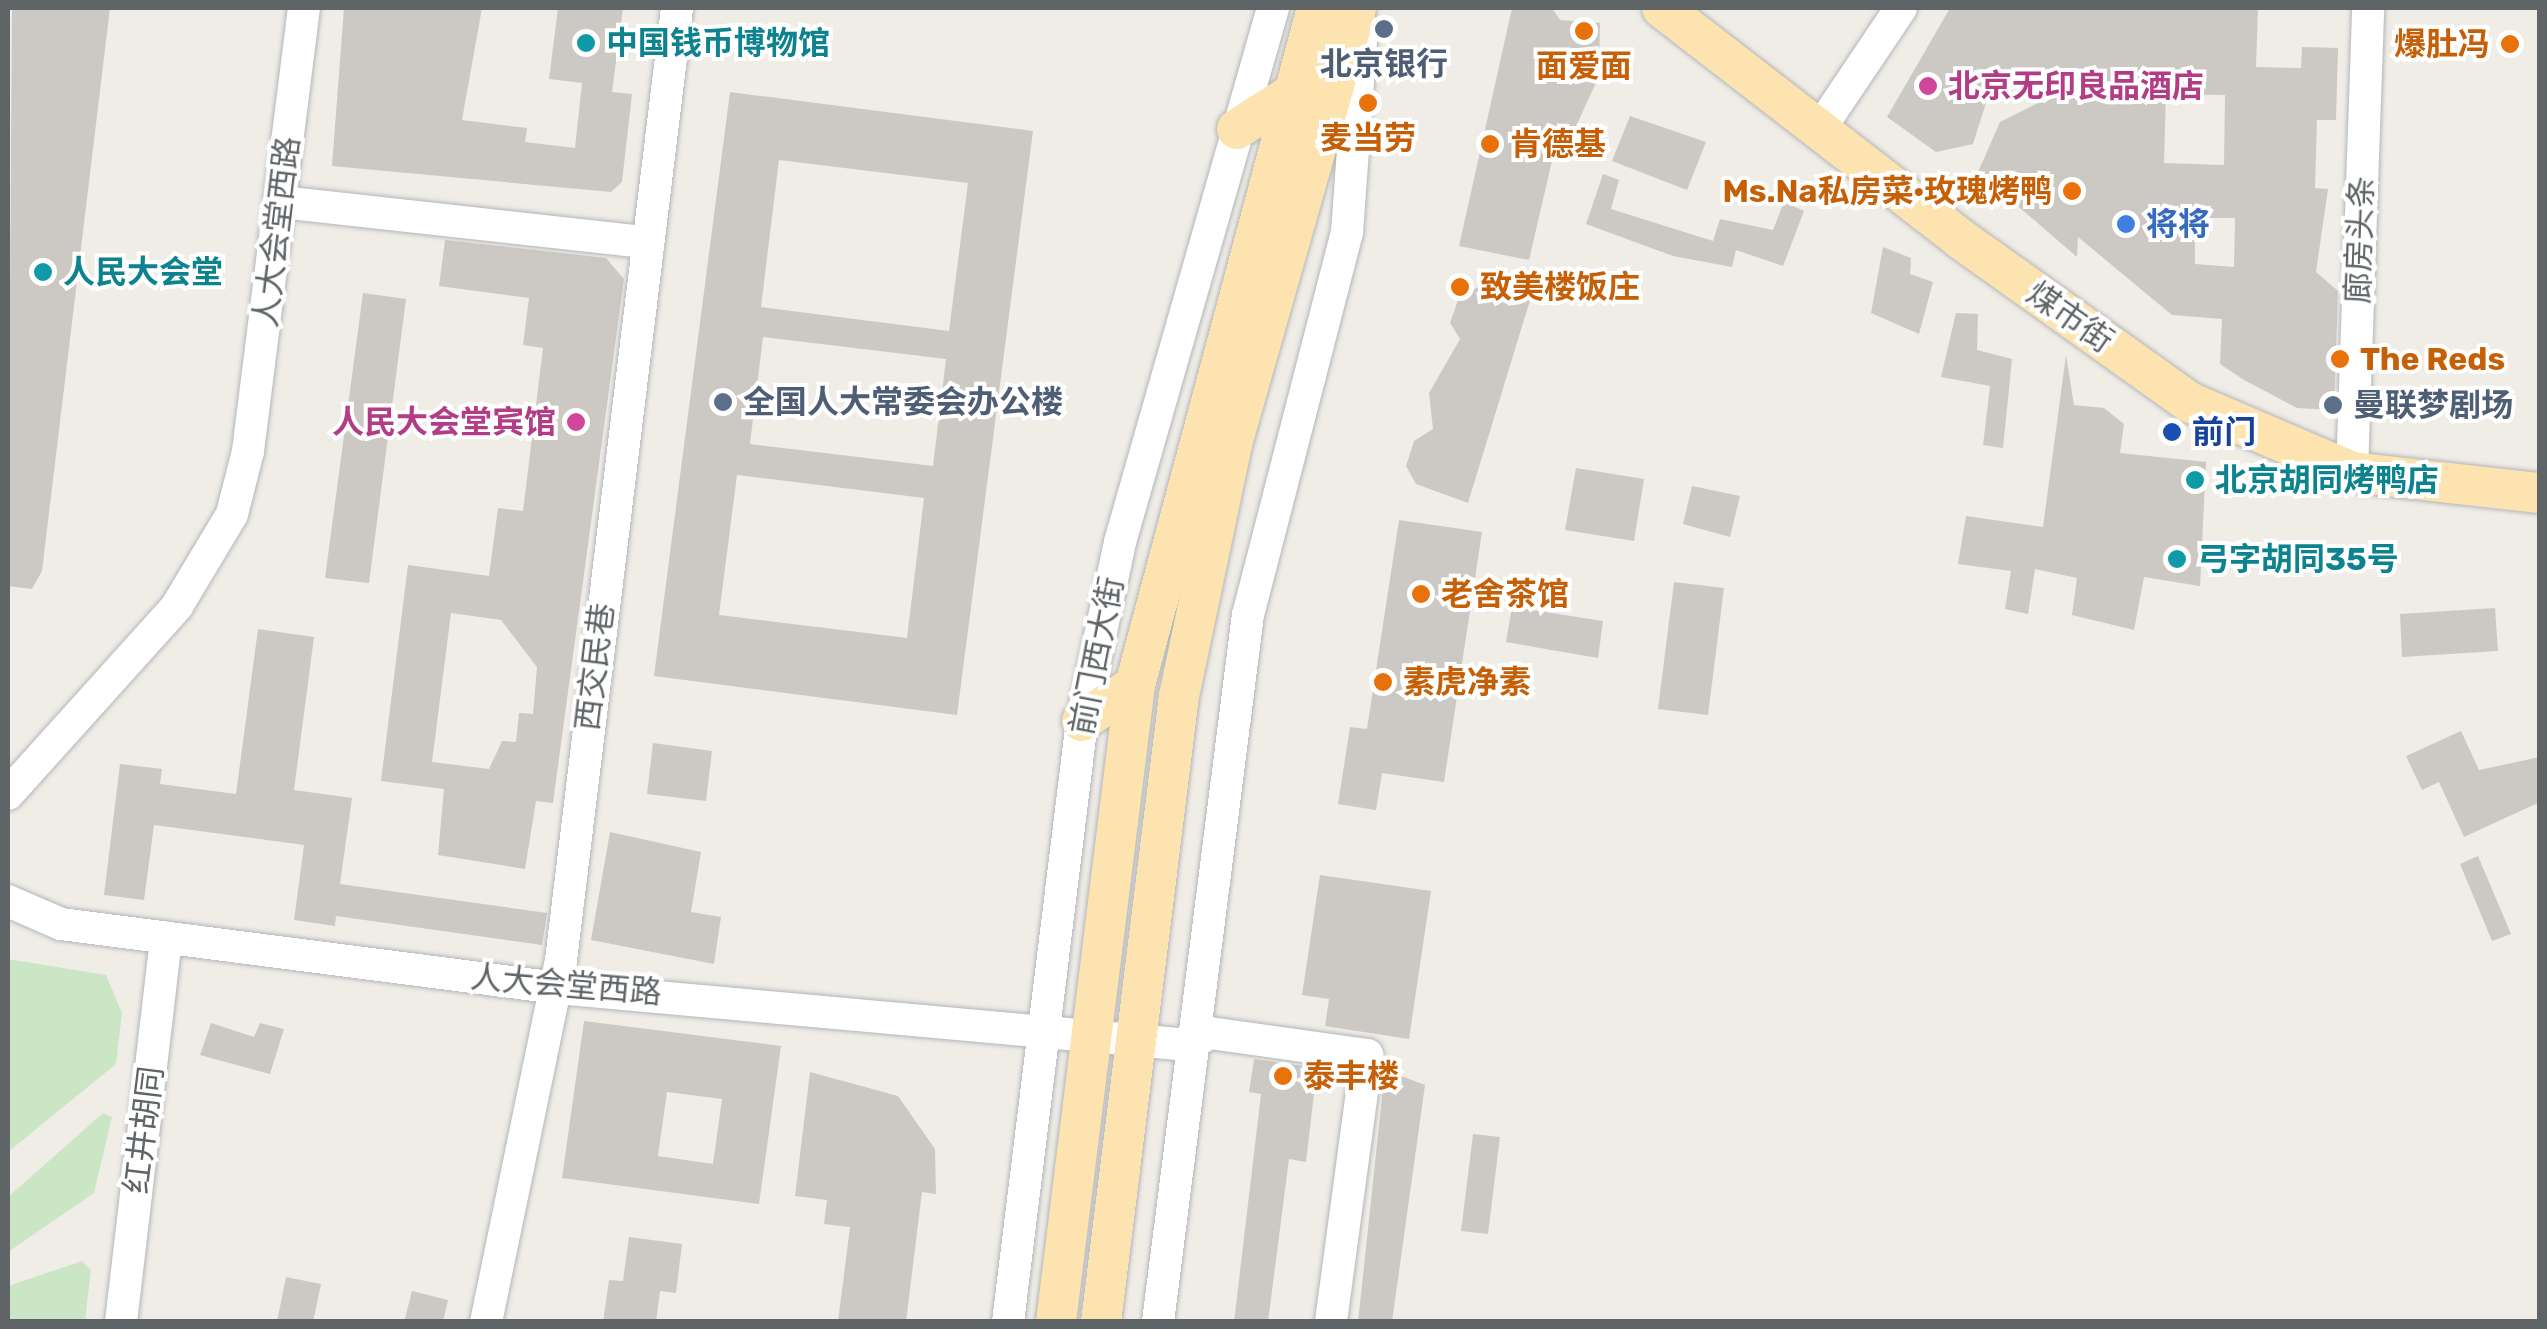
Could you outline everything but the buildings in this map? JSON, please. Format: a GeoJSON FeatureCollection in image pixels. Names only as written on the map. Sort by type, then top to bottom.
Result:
{"type":"FeatureCollection","features":[{"type":"Feature","properties":{"kind":"main road","name":"前门西大街"},"geometry":{"type":"LineString","coordinates":[[1056,1322],[1135,685],[1317,8]]}},
{"type":"Feature","properties":{"kind":"main road"},"geometry":{"type":"LineString","coordinates":[[1101,1322],[1132,1040],[1201,588],[1294,205],[1356,8]]}},
{"type":"Feature","properties":{"kind":"main road","name":"煤市街"},"geometry":{"type":"LineString","coordinates":[[1662,8],[1819,130],[2189,402],[2352,472],[2540,493]]}},
{"type":"Feature","properties":{"kind":"main road"},"geometry":{"type":"LineString","coordinates":[[1237,128],[1292,94]]}},
{"type":"Feature","properties":{"kind":"main road"},"geometry":{"type":"LineString","coordinates":[[1082,721],[1135,685]]}},
{"type":"Feature","properties":{"kind":"street","name":"人大会堂西路"},"geometry":{"type":"LineString","coordinates":[[8,794],[211,560],[248,452],[304,8]]}},
{"type":"Feature","properties":{"kind":"street","name":"西交民巷"},"geometry":{"type":"LineString","coordinates":[[486,1322],[557,988],[645,242],[677,8]]}},
{"type":"Feature","properties":{"kind":"street","name":"前门西大街"},"geometry":{"type":"LineString","coordinates":[[1008,1322],[1082,721],[1120,542],[1273,8]]}},
{"type":"Feature","properties":{"kind":"street"},"geometry":{"type":"LineString","coordinates":[[1158,1322],[1189,1045],[1248,615],[1347,232],[1364,8]]}},
{"type":"Feature","properties":{"kind":"street"},"geometry":{"type":"LineString","coordinates":[[1819,130],[1900,8]]}},
{"type":"Feature","properties":{"kind":"street","name":"廊房头条"},"geometry":{"type":"LineString","coordinates":[[2352,472],[2368,8]]}},
{"type":"Feature","properties":{"kind":"street"},"geometry":{"type":"LineString","coordinates":[[281,202],[645,242]]}},
{"type":"Feature","properties":{"kind":"street","name":"人大会堂西路"},"geometry":{"type":"LineString","coordinates":[[8,901],[50,922],[557,988],[1189,1045],[1210,1033],[1367,1055],[1331,1322]]}},
{"type":"Feature","properties":{"kind":"street","name":"红井胡同"},"geometry":{"type":"LineString","coordinates":[[121,1322],[166,938]]}},
{"type":"Feature","properties":{"kind":"green space"},"geometry":{"type":"Polygon","coordinates":[[[8,959],[106,975],[122,1013],[116,1064],[8,1152],[8,959]]]}},
{"type":"Feature","properties":{"kind":"green space"},"geometry":{"type":"Polygon","coordinates":[[[103,1113],[112,1117],[94,1193],[8,1252],[8,1197],[103,1113]]]}},
{"type":"Feature","properties":{"kind":"green space"},"geometry":{"type":"Polygon","coordinates":[[[82,1261],[91,1270],[85,1321],[8,1321],[8,1286],[82,1261]]]}},
{"type":"Feature","properties":{"kind":"place","name":"北京银行"},"geometry":{"type":"Point","coordinates":[1384,29]}},
{"type":"Feature","properties":{"kind":"place","name":"面爱面"},"geometry":{"type":"Point","coordinates":[1584,31]}},
{"type":"Feature","properties":{"kind":"place","name":"中国钱币博物馆"},"geometry":{"type":"Point","coordinates":[586,43]}},
{"type":"Feature","properties":{"kind":"place","name":"爆肚冯"},"geometry":{"type":"Point","coordinates":[2510,44]}},
{"type":"Feature","properties":{"kind":"place","name":"北京无印良品酒店"},"geometry":{"type":"Point","coordinates":[1928,86]}},
{"type":"Feature","properties":{"kind":"place","name":"麦当劳"},"geometry":{"type":"Point","coordinates":[1368,103]}},
{"type":"Feature","properties":{"kind":"place","name":"肯德基"},"geometry":{"type":"Point","coordinates":[1490,144]}},
{"type":"Feature","properties":{"kind":"place","name":"Ms.Na私房菜·玫瑰烤鸭"},"geometry":{"type":"Point","coordinates":[2072,191]}},
{"type":"Feature","properties":{"kind":"place","name":"将将"},"geometry":{"type":"Point","coordinates":[2126,224]}},
{"type":"Feature","properties":{"kind":"place","name":"人民大会堂"},"geometry":{"type":"Point","coordinates":[43,272]}},
{"type":"Feature","properties":{"kind":"place","name":"致美楼饭庄"},"geometry":{"type":"Point","coordinates":[1460,287]}},
{"type":"Feature","properties":{"kind":"place","name":"The Reds"},"geometry":{"type":"Point","coordinates":[2340,359]}},
{"type":"Feature","properties":{"kind":"place","name":"全国人大常委会办公楼"},"geometry":{"type":"Point","coordinates":[723,402]}},
{"type":"Feature","properties":{"kind":"place","name":"曼联梦剧场"},"geometry":{"type":"Point","coordinates":[2333,405]}},
{"type":"Feature","properties":{"kind":"place","name":"人民大会堂宾馆"},"geometry":{"type":"Point","coordinates":[576,422]}},
{"type":"Feature","properties":{"kind":"place","name":"前门"},"geometry":{"type":"Point","coordinates":[2172,432]}},
{"type":"Feature","properties":{"kind":"place","name":"北京胡同烤鸭店"},"geometry":{"type":"Point","coordinates":[2195,480]}},
{"type":"Feature","properties":{"kind":"place","name":"弓字胡同35号"},"geometry":{"type":"Point","coordinates":[2177,559]}},
{"type":"Feature","properties":{"kind":"place","name":"老舍茶馆"},"geometry":{"type":"Point","coordinates":[1421,594]}},
{"type":"Feature","properties":{"kind":"place","name":"素虎净素"},"geometry":{"type":"Point","coordinates":[1383,682]}},
{"type":"Feature","properties":{"kind":"place","name":"泰丰楼"},"geometry":{"type":"Point","coordinates":[1283,1076]}}]}
